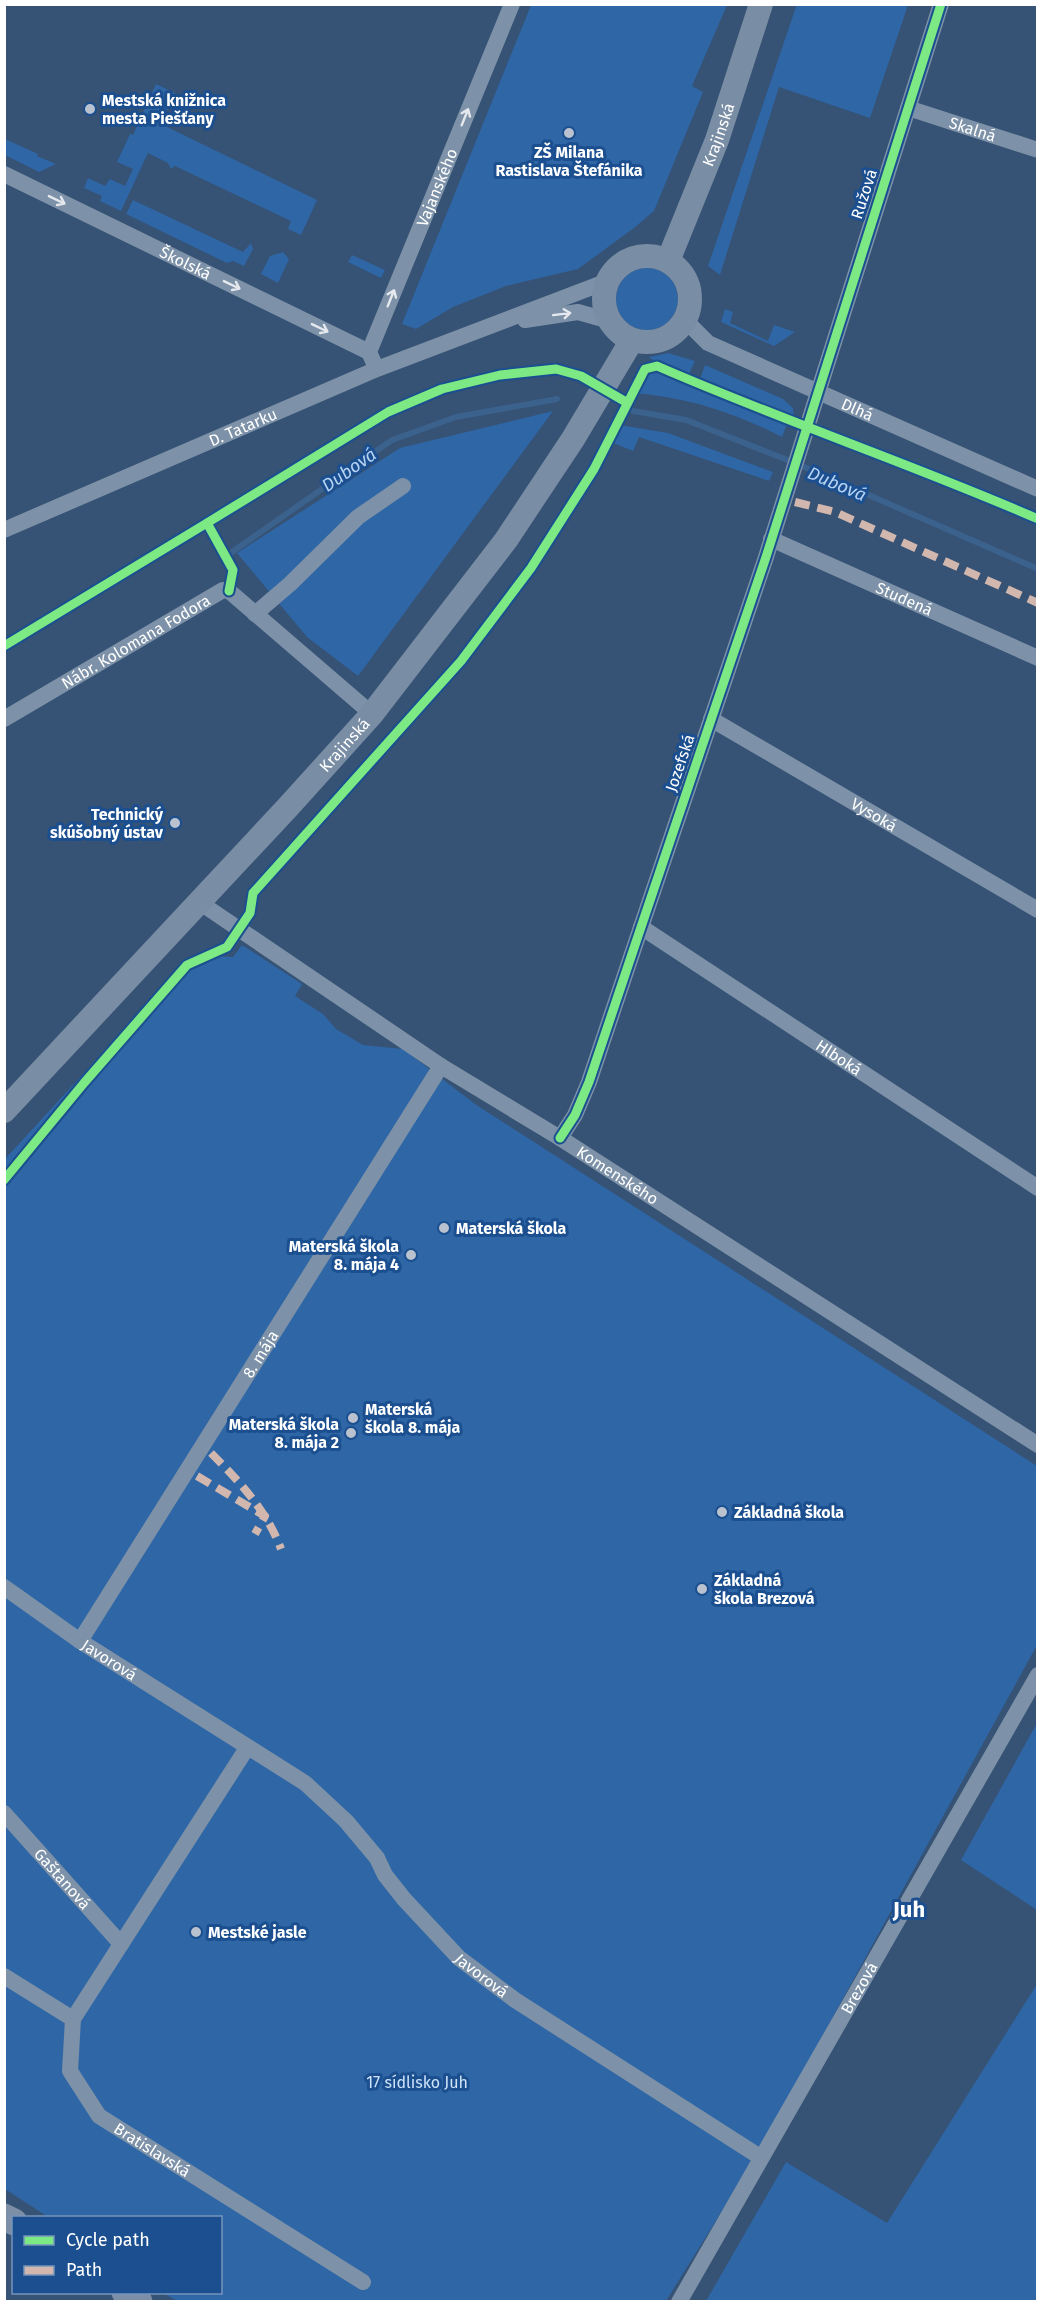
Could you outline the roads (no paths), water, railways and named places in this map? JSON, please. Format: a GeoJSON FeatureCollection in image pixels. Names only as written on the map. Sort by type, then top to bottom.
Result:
{"type":"FeatureCollection","features":[{"type":"Feature","properties":{"kind":"main road","name":"Krajinská"},"geometry":{"type":"LineString","coordinates":[[668,261],[717,140],[761,4]]}},
{"type":"Feature","properties":{"kind":"main road"},"geometry":{"type":"LineString","coordinates":[[638,257],[653,257],[668,261],[681,272],[689,288],[690,304],[685,320],[675,332],[662,340],[648,343],[632,340],[610,321],[604,302],[609,281],[624,264],[638,257]]}},
{"type":"Feature","properties":{"kind":"main road","name":"Krajinská"},"geometry":{"type":"LineString","coordinates":[[4,1111],[372,714],[506,540],[573,439],[632,340]]}},
{"type":"Feature","properties":{"kind":"street","name":"Vajanského"},"geometry":{"type":"LineString","coordinates":[[369,352],[512,4]]}},
{"type":"Feature","properties":{"kind":"street","name":"Ružová"},"geometry":{"type":"LineString","coordinates":[[816,392],[941,4]]}},
{"type":"Feature","properties":{"kind":"street","name":"Skalná"},"geometry":{"type":"LineString","coordinates":[[908,108],[1038,150]]}},
{"type":"Feature","properties":{"kind":"street","name":"Školská"},"geometry":{"type":"LineString","coordinates":[[4,174],[369,352]]}},
{"type":"Feature","properties":{"kind":"street","name":"D. Tatarku"},"geometry":{"type":"LineString","coordinates":[[4,531],[377,369],[609,281]]}},
{"type":"Feature","properties":{"kind":"street","name":"D. Tatarku"},"geometry":{"type":"LineString","coordinates":[[484,329],[578,312],[610,321]]}},
{"type":"Feature","properties":{"kind":"street","name":"Dlhá"},"geometry":{"type":"LineString","coordinates":[[685,320],[708,343],[1038,489]]}},
{"type":"Feature","properties":{"kind":"street"},"geometry":{"type":"LineString","coordinates":[[369,352],[377,369]]}},
{"type":"Feature","properties":{"kind":"street","name":"Jozefská"},"geometry":{"type":"LineString","coordinates":[[560,1138],[575,1115],[589,1082],[771,539],[816,392]]}},
{"type":"Feature","properties":{"kind":"street"},"geometry":{"type":"LineString","coordinates":[[255,614],[290,584],[358,516],[402,486]]}},
{"type":"Feature","properties":{"kind":"street","name":"Studená"},"geometry":{"type":"LineString","coordinates":[[771,539],[1038,658]]}},
{"type":"Feature","properties":{"kind":"street","name":"Nábr. Kolomana Fodora"},"geometry":{"type":"LineString","coordinates":[[4,719],[224,590],[229,591],[372,714]]}},
{"type":"Feature","properties":{"kind":"street","name":"Vysoká"},"geometry":{"type":"LineString","coordinates":[[711,718],[1038,910]]}},
{"type":"Feature","properties":{"kind":"street","name":"Komenského"},"geometry":{"type":"LineString","coordinates":[[198,902],[441,1065],[560,1138],[1038,1445]]}},
{"type":"Feature","properties":{"kind":"street","name":"Hlboká"},"geometry":{"type":"LineString","coordinates":[[641,927],[1038,1188]]}},
{"type":"Feature","properties":{"kind":"street","name":"8. mája"},"geometry":{"type":"LineString","coordinates":[[80,1641],[441,1065]]}},
{"type":"Feature","properties":{"kind":"street","name":"Javorová"},"geometry":{"type":"LineString","coordinates":[[4,1587],[80,1641],[305,1783],[346,1821],[377,1858],[385,1875],[404,1899],[459,1958],[515,2000],[760,2157]]}},
{"type":"Feature","properties":{"kind":"street","name":"Brezová"},"geometry":{"type":"LineString","coordinates":[[679,2301],[1038,1675]]}},
{"type":"Feature","properties":{"kind":"street"},"geometry":{"type":"LineString","coordinates":[[4,1976],[73,2019],[247,1748]]}},
{"type":"Feature","properties":{"kind":"street","name":"Gaštanová"},"geometry":{"type":"LineString","coordinates":[[4,1813],[121,1944]]}},
{"type":"Feature","properties":{"kind":"street","name":"Bratislavská"},"geometry":{"type":"LineString","coordinates":[[73,2019],[70,2071],[99,2116],[363,2282]]}},
{"type":"Feature","properties":{"kind":"waterway","name":"Dubová"},"geometry":{"type":"LineString","coordinates":[[225,557],[392,440],[456,417],[557,399]]}},
{"type":"Feature","properties":{"kind":"waterway","name":"Dubová"},"geometry":{"type":"LineString","coordinates":[[633,411],[686,420],[800,465],[1038,569]]}},
{"type":"Feature","properties":{"kind":"place","name":"Mestská knižnica mesta Piešťany"},"geometry":{"type":"Point","coordinates":[90,109]}},
{"type":"Feature","properties":{"kind":"place","name":"ZŠ Milana Rastislava Štefánika"},"geometry":{"type":"Point","coordinates":[569,133]}},
{"type":"Feature","properties":{"kind":"place","name":"Technický skúšobný ústav"},"geometry":{"type":"Point","coordinates":[175,823]}},
{"type":"Feature","properties":{"kind":"place","name":"Materská škola"},"geometry":{"type":"Point","coordinates":[444,1228]}},
{"type":"Feature","properties":{"kind":"place","name":"Materská škola 8. mája 4"},"geometry":{"type":"Point","coordinates":[411,1255]}},
{"type":"Feature","properties":{"kind":"place","name":"Materská škola 8. mája"},"geometry":{"type":"Point","coordinates":[353,1418]}},
{"type":"Feature","properties":{"kind":"place","name":"Materská škola 8. mája 2"},"geometry":{"type":"Point","coordinates":[351,1433]}},
{"type":"Feature","properties":{"kind":"place","name":"Základná škola"},"geometry":{"type":"Point","coordinates":[722,1512]}},
{"type":"Feature","properties":{"kind":"place","name":"Základná škola Brezová"},"geometry":{"type":"Point","coordinates":[702,1589]}},
{"type":"Feature","properties":{"kind":"place","name":"Mestské jasle"},"geometry":{"type":"Point","coordinates":[196,1932]}},
{"type":"Feature","properties":{"kind":"district","name":"Juh"},"geometry":{"type":"Point","coordinates":[909,1909]}},
{"type":"Feature","properties":{"kind":"park label","name":"17 sídlisko Juh"},"geometry":{"type":"Point","coordinates":[417,2082]}}]}
